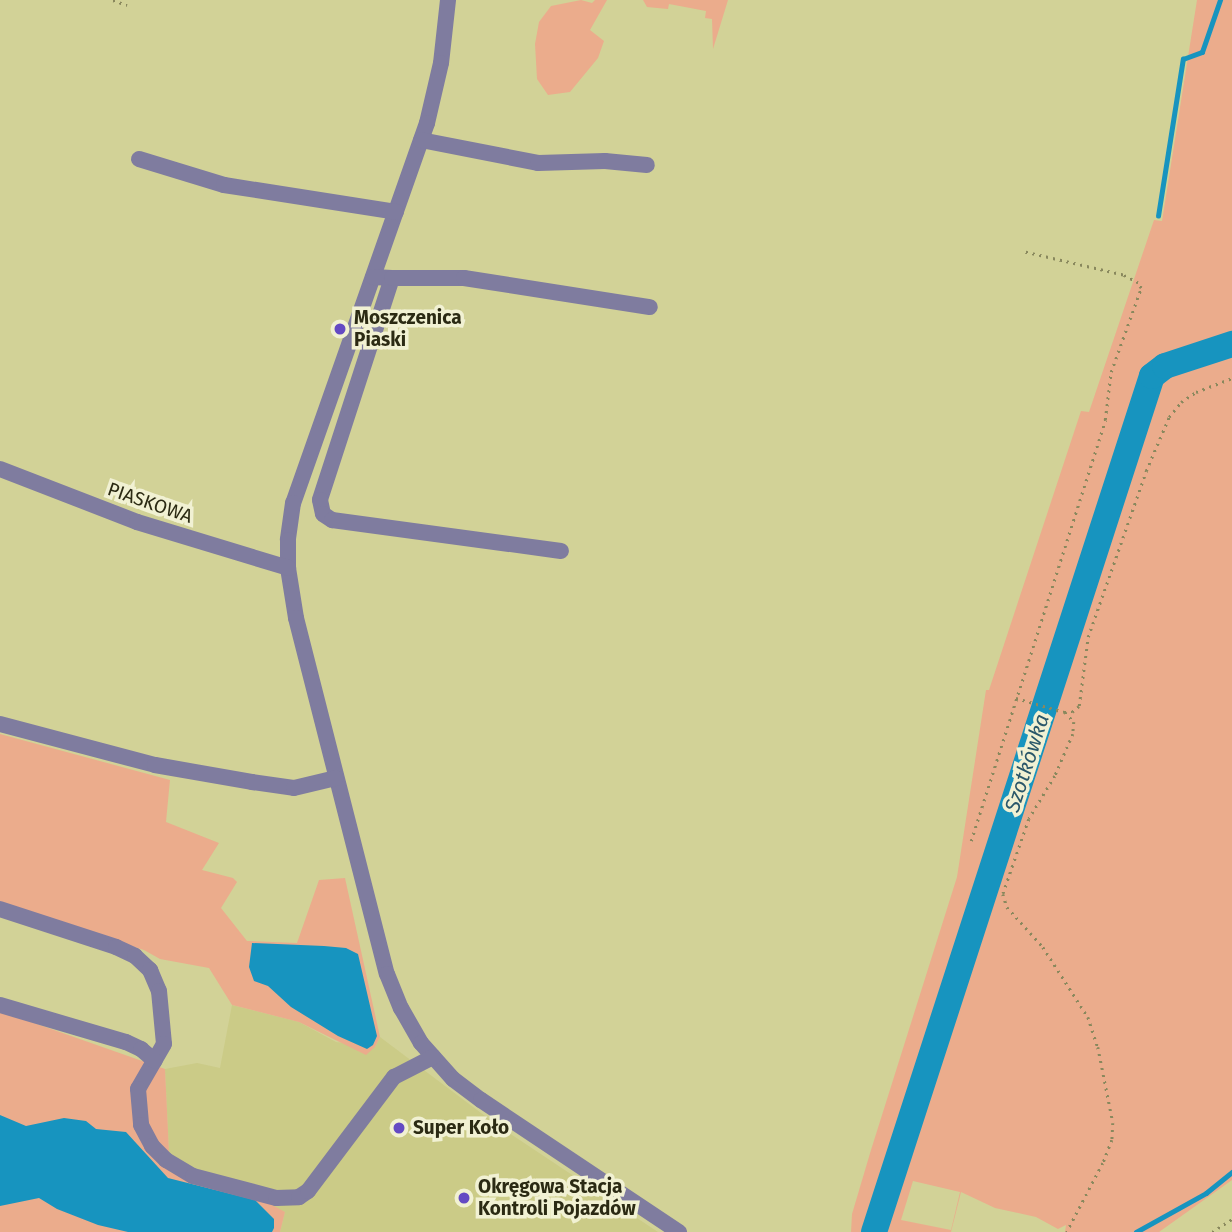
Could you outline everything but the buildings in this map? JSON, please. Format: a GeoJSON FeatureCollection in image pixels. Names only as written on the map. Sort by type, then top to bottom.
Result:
{"type":"FeatureCollection","features":[{"type":"Feature","properties":{"kind":"street"},"geometry":{"type":"LineString","coordinates":[[448,0],[441,63],[421,141],[293,503],[288,540],[288,568],[296,618],[387,974],[401,1007],[433,1057],[453,1079],[679,1232]]}},
{"type":"Feature","properties":{"kind":"street"},"geometry":{"type":"LineString","coordinates":[[421,141],[538,163],[605,161],[647,165]]}},
{"type":"Feature","properties":{"kind":"street"},"geometry":{"type":"LineString","coordinates":[[139,159],[224,185],[396,212]]}},
{"type":"Feature","properties":{"kind":"street"},"geometry":{"type":"LineString","coordinates":[[373,277],[464,278],[650,307]]}},
{"type":"Feature","properties":{"kind":"street"},"geometry":{"type":"LineString","coordinates":[[392,278],[320,500],[323,514],[332,520],[561,551]]}},
{"type":"Feature","properties":{"kind":"street","name":"PIASKOWA"},"geometry":{"type":"LineString","coordinates":[[0,469],[177,535],[288,568]]}},
{"type":"Feature","properties":{"kind":"street"},"geometry":{"type":"LineString","coordinates":[[0,724],[155,765],[252,782],[294,788],[336,778]]}},
{"type":"Feature","properties":{"kind":"street"},"geometry":{"type":"LineString","coordinates":[[0,909],[77,932],[135,956],[154,977],[164,1044],[138,1089],[141,1125],[152,1146],[166,1160],[193,1176],[286,1200],[299,1197],[308,1191],[394,1077],[433,1057]]}},
{"type":"Feature","properties":{"kind":"street"},"geometry":{"type":"LineString","coordinates":[[0,1005],[126,1042],[141,1049],[155,1061]]}},
{"type":"Feature","properties":{"kind":"path"},"geometry":{"type":"LineString","coordinates":[[113,0],[127,5]]}},
{"type":"Feature","properties":{"kind":"path"},"geometry":{"type":"LineString","coordinates":[[971,841],[1101,433],[1111,372],[1141,288],[1138,283],[1123,275],[1024,252]]}},
{"type":"Feature","properties":{"kind":"path"},"geometry":{"type":"LineString","coordinates":[[1015,698],[1065,712],[1076,711],[1079,706],[1083,658],[1088,637],[1146,471],[1168,417],[1173,409],[1196,392],[1232,378]]}},
{"type":"Feature","properties":{"kind":"path"},"geometry":{"type":"LineString","coordinates":[[1065,712],[1074,722],[1073,734],[1055,776],[1029,819],[1003,894],[1007,907],[1043,947],[1088,1017],[1098,1047],[1113,1123],[1112,1140],[1103,1163],[1067,1232]]}},
{"type":"Feature","properties":{"kind":"path"},"geometry":{"type":"LineString","coordinates":[[1212,1232],[1232,1219]]}},
{"type":"Feature","properties":{"kind":"shaded area"},"geometry":{"type":"Polygon","coordinates":[[[581,0],[592,3],[595,0],[607,0],[590,30],[604,41],[598,58],[570,92],[548,95],[537,79],[535,44],[539,22],[551,6],[581,0]]]}},
{"type":"Feature","properties":{"kind":"shaded area"},"geometry":{"type":"Polygon","coordinates":[[[643,0],[728,0],[713,49],[712,19],[705,18],[706,11],[669,4],[668,9],[647,7],[643,0]]]}},
{"type":"Feature","properties":{"kind":"shaded area"},"geometry":{"type":"Polygon","coordinates":[[[1197,0],[1232,0],[1232,1180],[1159,1232],[1065,1232],[1066,1225],[1058,1229],[1036,1217],[995,1208],[961,1192],[951,1232],[851,1232],[852,1214],[871,1150],[957,877],[986,690],[989,690],[1081,411],[1089,412],[1154,220],[1162,221],[1197,0]],[[913,1181],[901,1220],[951,1230],[960,1192],[913,1181]]]}},
{"type":"Feature","properties":{"kind":"shaded area"},"geometry":{"type":"Polygon","coordinates":[[[0,734],[170,780],[166,822],[219,843],[202,870],[233,878],[237,882],[221,908],[247,941],[297,943],[319,880],[345,878],[380,1037],[375,1047],[366,1055],[299,1022],[232,1005],[209,968],[160,959],[144,950],[0,905],[0,734]]]}},
{"type":"Feature","properties":{"kind":"shaded area"},"geometry":{"type":"Polygon","coordinates":[[[232,1005],[299,1022],[336,1042],[375,1047],[380,1037],[497,1125],[658,1232],[280,1232],[285,1212],[170,1172],[165,1069],[197,1063],[220,1068],[232,1005]]]}},
{"type":"Feature","properties":{"kind":"shaded area"},"geometry":{"type":"Polygon","coordinates":[[[0,1011],[165,1069],[170,1172],[263,1200],[285,1212],[280,1232],[0,1232],[0,1011]]]}},
{"type":"Feature","properties":{"kind":"water"},"geometry":{"type":"Polygon","coordinates":[[[252,943],[346,948],[358,954],[377,1036],[373,1045],[367,1049],[338,1036],[291,1007],[268,986],[254,981],[249,967],[252,943]]]}},
{"type":"Feature","properties":{"kind":"water"},"geometry":{"type":"Polygon","coordinates":[[[0,1115],[26,1126],[64,1118],[86,1121],[96,1129],[126,1132],[168,1178],[255,1200],[274,1219],[274,1228],[272,1232],[128,1232],[98,1225],[57,1209],[39,1198],[0,1206],[0,1115]]]}},
{"type":"Feature","properties":{"kind":"waterway"},"geometry":{"type":"LineString","coordinates":[[1158,216],[1183,59],[1202,52],[1220,0]]}},
{"type":"Feature","properties":{"kind":"waterway","name":"Szotkówka"},"geometry":{"type":"LineString","coordinates":[[874,1232],[1152,376],[1165,366],[1232,344]]}},
{"type":"Feature","properties":{"kind":"waterway"},"geometry":{"type":"LineString","coordinates":[[1136,1232],[1206,1193],[1232,1172]]}},
{"type":"Feature","properties":{"kind":"place","name":"Moszczenica Piaski"},"geometry":{"type":"Point","coordinates":[340,329]}},
{"type":"Feature","properties":{"kind":"place","name":"Super Koło"},"geometry":{"type":"Point","coordinates":[399,1128]}},
{"type":"Feature","properties":{"kind":"place","name":"Okręgowa Stacja Kontroli Pojazdów"},"geometry":{"type":"Point","coordinates":[464,1198]}}]}
